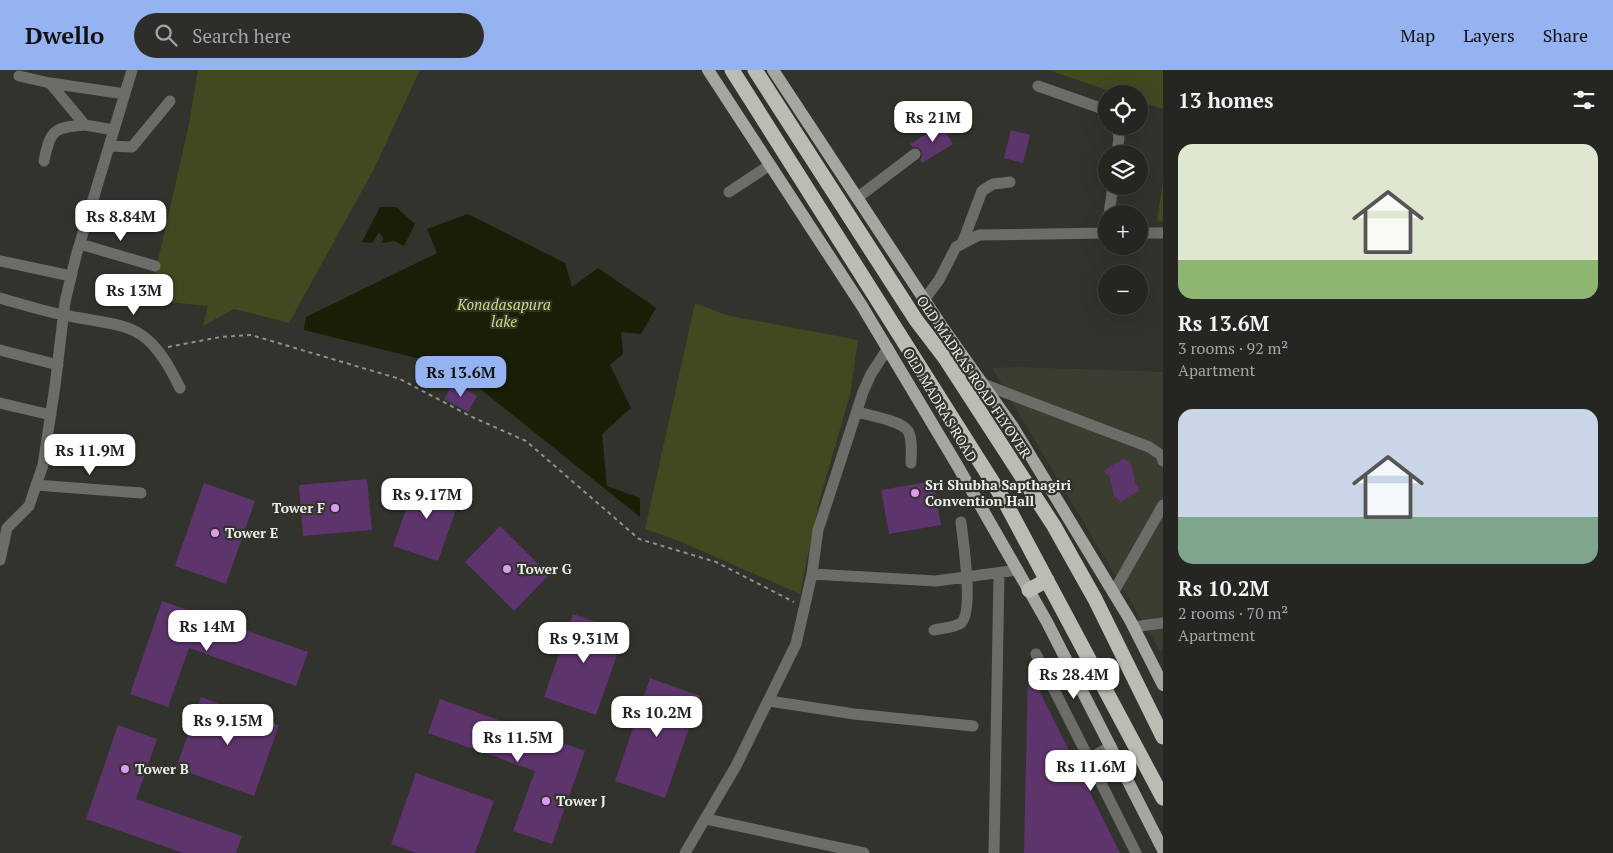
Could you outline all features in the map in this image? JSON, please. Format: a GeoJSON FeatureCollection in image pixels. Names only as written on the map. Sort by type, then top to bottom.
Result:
{"type":"FeatureCollection","features":[{"type":"Feature","properties":{"kind":"highway"},"geometry":{"type":"LineString","coordinates":[[732,70],[1004,500],[1163,798]]}},
{"type":"Feature","properties":{"kind":"highway","name":"OLD MADRAS ROAD FLYOVER"},"geometry":{"type":"LineString","coordinates":[[755,70],[916,320],[945,358],[1054,526],[1095,600],[1163,738]]}},
{"type":"Feature","properties":{"kind":"highway"},"geometry":{"type":"LineString","coordinates":[[1029,590],[1047,580]]}},
{"type":"Feature","properties":{"kind":"main road","name":"OLD MADRAS ROAD"},"geometry":{"type":"LineString","coordinates":[[708,70],[888,348],[1018,570],[1163,850]]}},
{"type":"Feature","properties":{"kind":"main road"},"geometry":{"type":"LineString","coordinates":[[773,70],[924,300],[1013,427],[1133,627],[1163,685]]}},
{"type":"Feature","properties":{"kind":"street"},"geometry":{"type":"LineString","coordinates":[[0,560],[7,528],[29,506],[43,465],[58,365],[63,315],[71,276],[132,70]]}},
{"type":"Feature","properties":{"kind":"street"},"geometry":{"type":"LineString","coordinates":[[19,76],[50,83],[125,94]]}},
{"type":"Feature","properties":{"kind":"street"},"geometry":{"type":"LineString","coordinates":[[50,83],[85,125]]}},
{"type":"Feature","properties":{"kind":"street"},"geometry":{"type":"LineString","coordinates":[[1038,86],[1098,107]]}},
{"type":"Feature","properties":{"kind":"street"},"geometry":{"type":"LineString","coordinates":[[109,146],[132,146],[170,101]]}},
{"type":"Feature","properties":{"kind":"street"},"geometry":{"type":"LineString","coordinates":[[44,161],[48,140],[53,131],[66,126],[85,125],[114,130]]}},
{"type":"Feature","properties":{"kind":"street"},"geometry":{"type":"LineString","coordinates":[[857,198],[915,154]]}},
{"type":"Feature","properties":{"kind":"street"},"geometry":{"type":"LineString","coordinates":[[728,192],[770,165]]}},
{"type":"Feature","properties":{"kind":"street"},"geometry":{"type":"LineString","coordinates":[[962,244],[982,191],[986,186],[1010,182]]}},
{"type":"Feature","properties":{"kind":"street"},"geometry":{"type":"LineString","coordinates":[[924,300],[939,280],[956,247],[979,235],[1098,233]]}},
{"type":"Feature","properties":{"kind":"street"},"geometry":{"type":"LineString","coordinates":[[1148,233],[1163,234]]}},
{"type":"Feature","properties":{"kind":"street"},"geometry":{"type":"LineString","coordinates":[[80,244],[155,266]]}},
{"type":"Feature","properties":{"kind":"street"},"geometry":{"type":"LineString","coordinates":[[0,261],[71,276]]}},
{"type":"Feature","properties":{"kind":"street"},"geometry":{"type":"LineString","coordinates":[[0,298],[63,315],[119,324],[142,335],[158,349],[180,388]]}},
{"type":"Feature","properties":{"kind":"street"},"geometry":{"type":"LineString","coordinates":[[686,853],[769,701],[796,644],[812,574],[818,530],[856,412],[871,374],[888,348]]}},
{"type":"Feature","properties":{"kind":"street"},"geometry":{"type":"LineString","coordinates":[[0,350],[58,365]]}},
{"type":"Feature","properties":{"kind":"street"},"geometry":{"type":"LineString","coordinates":[[983,384],[1149,447],[1161,455],[1163,461]]}},
{"type":"Feature","properties":{"kind":"street"},"geometry":{"type":"LineString","coordinates":[[0,403],[51,415]]}},
{"type":"Feature","properties":{"kind":"street"},"geometry":{"type":"LineString","coordinates":[[856,412],[902,425],[908,430],[911,438],[911,463]]}},
{"type":"Feature","properties":{"kind":"street"},"geometry":{"type":"LineString","coordinates":[[36,485],[141,493]]}},
{"type":"Feature","properties":{"kind":"street"},"geometry":{"type":"LineString","coordinates":[[1113,593],[1163,505]]}},
{"type":"Feature","properties":{"kind":"street"},"geometry":{"type":"LineString","coordinates":[[934,630],[955,626],[962,622],[966,616],[968,577],[961,522]]}},
{"type":"Feature","properties":{"kind":"street"},"geometry":{"type":"LineString","coordinates":[[812,574],[936,581],[1018,570]]}},
{"type":"Feature","properties":{"kind":"street"},"geometry":{"type":"LineString","coordinates":[[994,853],[1000,573]]}},
{"type":"Feature","properties":{"kind":"street"},"geometry":{"type":"LineString","coordinates":[[1133,627],[1163,623]]}},
{"type":"Feature","properties":{"kind":"street"},"geometry":{"type":"LineString","coordinates":[[1036,654],[1136,853]]}},
{"type":"Feature","properties":{"kind":"street"},"geometry":{"type":"LineString","coordinates":[[769,701],[884,717],[973,726]]}},
{"type":"Feature","properties":{"kind":"street"},"geometry":{"type":"LineString","coordinates":[[1089,759],[1110,746]]}},
{"type":"Feature","properties":{"kind":"street"},"geometry":{"type":"LineString","coordinates":[[706,819],[864,853]]}},
{"type":"Feature","properties":{"kind":"path"},"geometry":{"type":"LineString","coordinates":[[158,349],[221,337],[251,335],[400,379],[470,416],[526,441],[639,539],[716,562],[805,608]]}},
{"type":"Feature","properties":{"kind":"shaded area"},"geometry":{"type":"Polygon","coordinates":[[[1019,367],[1163,372],[1163,650],[1160,651],[992,368],[1019,367]]]}},
{"type":"Feature","properties":{"kind":"green space"},"geometry":{"type":"Polygon","coordinates":[[[198,70],[420,70],[374,169],[289,323],[234,309],[203,326],[208,306],[149,300],[189,124],[198,70]]]}},
{"type":"Feature","properties":{"kind":"green space"},"geometry":{"type":"Polygon","coordinates":[[[1049,70],[1163,70],[1163,109],[1148,104],[1148,85],[1098,85],[1098,87],[1049,70]]]}},
{"type":"Feature","properties":{"kind":"green space"},"geometry":{"type":"Polygon","coordinates":[[[1163,180],[1163,222],[1157,221],[1163,180]]]}},
{"type":"Feature","properties":{"kind":"green space"},"geometry":{"type":"Polygon","coordinates":[[[695,303],[726,315],[858,340],[850,395],[819,502],[800,594],[679,541],[645,529],[695,303]]]}},
{"type":"Feature","properties":{"kind":"water"},"geometry":{"type":"Polygon","coordinates":[[[380,207],[396,207],[415,224],[404,246],[394,241],[382,243],[383,238],[379,232],[372,243],[362,242],[380,207]]]}},
{"type":"Feature","properties":{"kind":"water","name":"Konadasapura lake"},"geometry":{"type":"Polygon","coordinates":[[[468,214],[565,263],[572,287],[598,268],[656,308],[641,334],[621,332],[623,354],[610,365],[631,408],[602,434],[607,486],[640,498],[640,517],[453,367],[304,330],[306,317],[437,253],[427,229],[468,214]]]}},
{"type":"Feature","properties":{"kind":"building"},"geometry":{"type":"Polygon","coordinates":[[[941,125],[953,144],[922,163],[920,160],[922,156],[921,150],[917,147],[912,147],[910,144],[941,125]]]}},
{"type":"Feature","properties":{"kind":"building"},"geometry":{"type":"Polygon","coordinates":[[[1011,130],[1030,135],[1023,163],[1004,158],[1011,130]]]}},
{"type":"Feature","properties":{"kind":"building"},"geometry":{"type":"Polygon","coordinates":[[[453,383],[477,396],[468,412],[444,399],[453,383]]]}},
{"type":"Feature","properties":{"kind":"building"},"geometry":{"type":"Polygon","coordinates":[[[1124,458],[1132,466],[1135,482],[1140,490],[1121,502],[1114,496],[1110,477],[1103,471],[1124,458]]]}},
{"type":"Feature","properties":{"kind":"building","name":"Tower F"},"geometry":{"type":"Polygon","coordinates":[[[367,479],[372,530],[303,536],[299,485],[367,479]]]}},
{"type":"Feature","properties":{"kind":"building"},"geometry":{"type":"Polygon","coordinates":[[[417,479],[461,495],[438,561],[393,546],[417,479]]]}},
{"type":"Feature","properties":{"kind":"building"},"geometry":{"type":"Polygon","coordinates":[[[933,481],[941,525],[889,534],[881,490],[933,481]]]}},
{"type":"Feature","properties":{"kind":"building","name":"Tower E"},"geometry":{"type":"Polygon","coordinates":[[[204,483],[255,501],[226,584],[175,566],[204,483]]]}},
{"type":"Feature","properties":{"kind":"building","name":"Tower G"},"geometry":{"type":"Polygon","coordinates":[[[500,526],[549,575],[514,611],[465,562],[500,526]]]}},
{"type":"Feature","properties":{"kind":"building"},"geometry":{"type":"Polygon","coordinates":[[[162,601],[308,652],[296,686],[189,648],[168,707],[130,694],[162,601]]]}},
{"type":"Feature","properties":{"kind":"building"},"geometry":{"type":"Polygon","coordinates":[[[573,614],[625,632],[596,715],[544,697],[573,614]]]}},
{"type":"Feature","properties":{"kind":"building"},"geometry":{"type":"Polygon","coordinates":[[[1028,668],[1120,853],[1024,853],[1028,668]]]}},
{"type":"Feature","properties":{"kind":"building"},"geometry":{"type":"Polygon","coordinates":[[[650,678],[700,696],[665,798],[615,781],[650,678]]]}},
{"type":"Feature","properties":{"kind":"building"},"geometry":{"type":"Polygon","coordinates":[[[201,697],[279,725],[254,796],[176,768],[201,697]]]}},
{"type":"Feature","properties":{"kind":"building","name":"Tower J"},"geometry":{"type":"Polygon","coordinates":[[[440,699],[585,751],[552,844],[513,831],[535,771],[428,733],[440,699]]]}},
{"type":"Feature","properties":{"kind":"building","name":"Tower B"},"geometry":{"type":"Polygon","coordinates":[[[118,725],[157,739],[136,799],[242,836],[236,853],[183,853],[86,819],[118,725]]]}},
{"type":"Feature","properties":{"kind":"building"},"geometry":{"type":"Polygon","coordinates":[[[416,773],[494,801],[475,853],[416,853],[391,844],[416,773]]]}},
{"type":"Feature","properties":{"kind":"place","name":"Sri Shubha Sapthagiri Convention Hall"},"geometry":{"type":"Point","coordinates":[915,493]}},
{"type":"Feature","properties":{"kind":"place","name":"Tower F"},"geometry":{"type":"Point","coordinates":[335,508]}},
{"type":"Feature","properties":{"kind":"place","name":"Tower E"},"geometry":{"type":"Point","coordinates":[215,533]}},
{"type":"Feature","properties":{"kind":"place","name":"Tower G"},"geometry":{"type":"Point","coordinates":[507,569]}},
{"type":"Feature","properties":{"kind":"place","name":"Tower B"},"geometry":{"type":"Point","coordinates":[125,769]}},
{"type":"Feature","properties":{"kind":"place","name":"Tower J"},"geometry":{"type":"Point","coordinates":[546,801]}}]}
